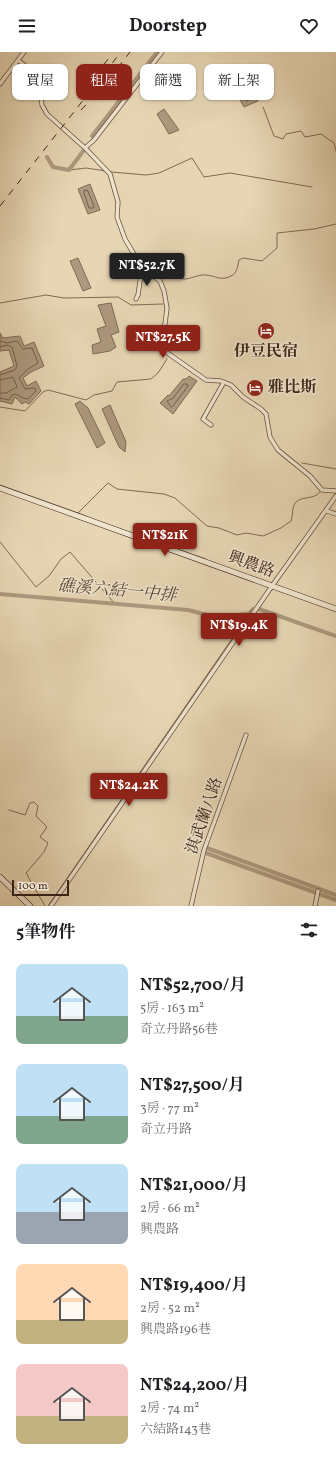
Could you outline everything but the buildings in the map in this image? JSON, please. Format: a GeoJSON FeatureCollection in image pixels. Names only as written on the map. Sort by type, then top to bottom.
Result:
{"type":"FeatureCollection","features":[{"type":"Feature","properties":{"kind":"street"},"geometry":{"type":"LineString","coordinates":[[0,84],[24,52]]}},
{"type":"Feature","properties":{"kind":"street"},"geometry":{"type":"LineString","coordinates":[[85,148],[94,140],[162,52]]}},
{"type":"Feature","properties":{"kind":"street"},"geometry":{"type":"LineString","coordinates":[[18,60],[32,70],[36,76],[39,83],[42,106],[47,114],[85,148],[110,174],[118,202],[117,217],[126,239],[142,268],[160,282],[164,291],[167,308],[163,340],[166,352],[206,380],[224,382],[231,385],[243,397],[266,414],[270,437],[278,450],[304,471],[322,490],[336,491]]}},
{"type":"Feature","properties":{"kind":"street"},"geometry":{"type":"LineString","coordinates":[[136,299],[138,295],[142,268]]}},
{"type":"Feature","properties":{"kind":"street"},"geometry":{"type":"LineString","coordinates":[[211,425],[203,419],[224,382]]}},
{"type":"Feature","properties":{"kind":"street","name":"興農路"},"geometry":{"type":"LineString","coordinates":[[0,488],[336,609]]}},
{"type":"Feature","properties":{"kind":"street"},"geometry":{"type":"LineString","coordinates":[[51,906],[336,496]]}},
{"type":"Feature","properties":{"kind":"street"},"geometry":{"type":"LineString","coordinates":[[327,511],[336,514]]}},
{"type":"Feature","properties":{"kind":"street","name":"淇武蘭八路"},"geometry":{"type":"LineString","coordinates":[[191,906],[204,850],[246,734]]}},
{"type":"Feature","properties":{"kind":"street"},"geometry":{"type":"LineString","coordinates":[[0,877],[30,906]]}},
{"type":"Feature","properties":{"kind":"street"},"geometry":{"type":"LineString","coordinates":[[315,906],[318,892]]}},
{"type":"Feature","properties":{"kind":"water"},"geometry":{"type":"Polygon","coordinates":[[[240,100],[258,100],[258,101],[244,107],[240,100]]]}},
{"type":"Feature","properties":{"kind":"water"},"geometry":{"type":"Polygon","coordinates":[[[164,109],[179,130],[169,134],[157,114],[164,109]]]}},
{"type":"Feature","properties":{"kind":"water"},"geometry":{"type":"Polygon","coordinates":[[[90,184],[100,210],[88,214],[78,189],[90,184]]]}},
{"type":"Feature","properties":{"kind":"water"},"geometry":{"type":"Polygon","coordinates":[[[78,258],[91,288],[83,291],[70,261],[78,258]]]}},
{"type":"Feature","properties":{"kind":"water"},"geometry":{"type":"Polygon","coordinates":[[[111,303],[119,332],[111,335],[116,347],[110,351],[93,354],[92,345],[101,342],[97,329],[106,326],[98,305],[111,303]]]}},
{"type":"Feature","properties":{"kind":"water"},"geometry":{"type":"Polygon","coordinates":[[[0,333],[3,338],[20,336],[24,346],[34,342],[44,366],[31,372],[23,378],[27,386],[36,381],[41,391],[29,404],[25,402],[22,404],[15,397],[12,404],[0,401],[0,372],[14,366],[9,350],[0,351],[0,333]]]}},
{"type":"Feature","properties":{"kind":"water"},"geometry":{"type":"Polygon","coordinates":[[[189,376],[197,381],[173,414],[160,403],[168,395],[169,396],[183,379],[186,379],[189,376]]]}},
{"type":"Feature","properties":{"kind":"water"},"geometry":{"type":"Polygon","coordinates":[[[80,401],[88,408],[105,443],[97,448],[75,404],[80,401]]]}},
{"type":"Feature","properties":{"kind":"water"},"geometry":{"type":"Polygon","coordinates":[[[110,405],[126,442],[125,452],[119,447],[102,409],[110,405]]]}},
{"type":"Feature","properties":{"kind":"waterway"},"geometry":{"type":"LineString","coordinates":[[92,136],[157,52]]}},
{"type":"Feature","properties":{"kind":"waterway"},"geometry":{"type":"LineString","coordinates":[[263,107],[274,136],[283,139],[286,134],[301,131],[305,137],[321,134],[334,143],[336,151]]}},
{"type":"Feature","properties":{"kind":"waterway"},"geometry":{"type":"LineString","coordinates":[[47,157],[53,167],[69,170],[84,150]]}},
{"type":"Feature","properties":{"kind":"waterway"},"geometry":{"type":"LineString","coordinates":[[111,172],[146,175],[159,173],[192,158],[204,177],[230,173],[312,187]]}},
{"type":"Feature","properties":{"kind":"waterway"},"geometry":{"type":"LineString","coordinates":[[69,170],[86,168],[106,171]]}},
{"type":"Feature","properties":{"kind":"waterway"},"geometry":{"type":"LineString","coordinates":[[175,276],[183,279],[202,275],[219,278],[229,277],[235,272],[239,260],[243,258],[262,261],[277,248],[277,233],[314,229],[336,224]]}},
{"type":"Feature","properties":{"kind":"waterway"},"geometry":{"type":"LineString","coordinates":[[0,303],[46,295],[64,298],[118,297],[131,305],[163,304]]}},
{"type":"Feature","properties":{"kind":"waterway"},"geometry":{"type":"LineString","coordinates":[[0,407],[25,411],[43,392],[48,390],[86,400],[94,395],[112,391],[117,382],[151,379],[158,373],[167,359]]}},
{"type":"Feature","properties":{"kind":"waterway"},"geometry":{"type":"LineString","coordinates":[[302,463],[336,469]]}},
{"type":"Feature","properties":{"kind":"waterway"},"geometry":{"type":"LineString","coordinates":[[0,485],[78,513],[108,483],[117,489],[164,494],[175,498],[207,526],[219,528],[237,535],[246,533],[263,536],[281,528],[291,521],[293,507],[296,502],[314,496],[321,491]]}},
{"type":"Feature","properties":{"kind":"waterway"},"geometry":{"type":"LineString","coordinates":[[325,508],[331,500]]}},
{"type":"Feature","properties":{"kind":"waterway"},"geometry":{"type":"LineString","coordinates":[[78,513],[88,517]]}},
{"type":"Feature","properties":{"kind":"waterway"},"geometry":{"type":"LineString","coordinates":[[0,542],[36,587],[49,576],[61,559],[70,552],[115,604]]}},
{"type":"Feature","properties":{"kind":"waterway"},"geometry":{"type":"LineString","coordinates":[[157,542],[206,559]]}},
{"type":"Feature","properties":{"kind":"waterway","name":"礁溪六結一中排"},"geometry":{"type":"LineString","coordinates":[[0,594],[188,610],[215,617],[249,614],[253,609]]}},
{"type":"Feature","properties":{"kind":"waterway"},"geometry":{"type":"LineString","coordinates":[[259,609],[336,636]]}},
{"type":"Feature","properties":{"kind":"waterway"},"geometry":{"type":"LineString","coordinates":[[48,906],[249,614]]}},
{"type":"Feature","properties":{"kind":"waterway"},"geometry":{"type":"LineString","coordinates":[[9,810],[25,815],[30,803],[34,802],[38,806],[36,816],[47,827],[40,837],[48,843],[44,852],[26,873],[45,906]]}},
{"type":"Feature","properties":{"kind":"waterway"},"geometry":{"type":"LineString","coordinates":[[207,848],[336,895]]}},
{"type":"Feature","properties":{"kind":"waterway"},"geometry":{"type":"LineString","coordinates":[[206,853],[336,900]]}},
{"type":"Feature","properties":{"kind":"railway"},"geometry":{"type":"LineString","coordinates":[[0,206],[121,52]]}},
{"type":"Feature","properties":{"kind":"railway"},"geometry":{"type":"LineString","coordinates":[[81,110],[102,88],[130,52]]}},
{"type":"Feature","properties":{"kind":"railway"},"geometry":{"type":"LineString","coordinates":[[104,64],[112,54]]}},
{"type":"Feature","properties":{"kind":"place","name":"伊豆民宿"},"geometry":{"type":"Point","coordinates":[266,331]}},
{"type":"Feature","properties":{"kind":"place","name":"雅比斯"},"geometry":{"type":"Point","coordinates":[255,388]}}]}
